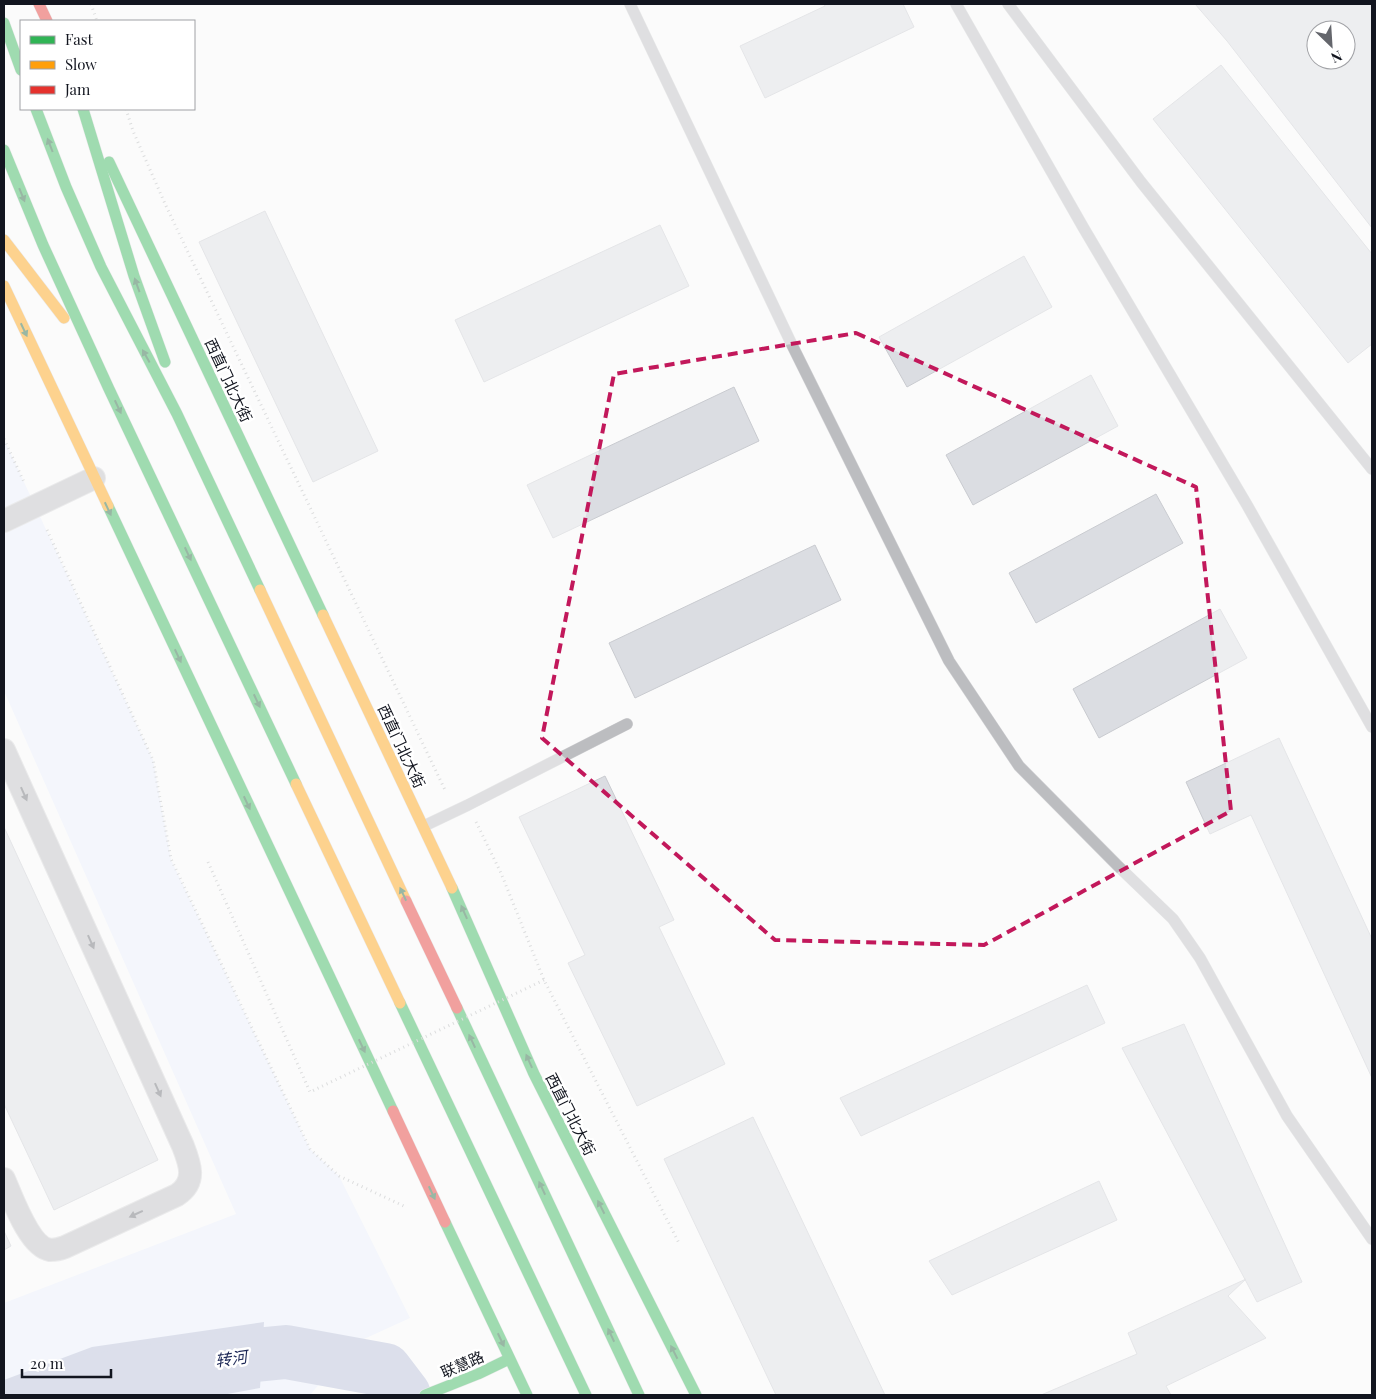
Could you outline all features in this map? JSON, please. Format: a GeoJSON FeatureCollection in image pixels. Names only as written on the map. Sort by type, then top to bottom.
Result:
{"type":"FeatureCollection","features":[{"type":"Feature","properties":{"kind":"main road"},"geometry":{"type":"LineString","coordinates":[[39,4],[46,20]]}},
{"type":"Feature","properties":{"kind":"main road"},"geometry":{"type":"LineString","coordinates":[[44,4],[51,20]]}},
{"type":"Feature","properties":{"kind":"main road"},"geometry":{"type":"LineString","coordinates":[[4,23],[20,67]]}},
{"type":"Feature","properties":{"kind":"main road"},"geometry":{"type":"LineString","coordinates":[[36,110],[66,187],[119,306],[177,414],[639,1395]]}},
{"type":"Feature","properties":{"kind":"main road"},"geometry":{"type":"LineString","coordinates":[[84,110],[134,276],[165,363],[177,414]]}},
{"type":"Feature","properties":{"kind":"main road","name":"西直门北大街"},"geometry":{"type":"LineString","coordinates":[[84,110],[424,826],[534,1074],[696,1395]]}},
{"type":"Feature","properties":{"kind":"main road"},"geometry":{"type":"LineString","coordinates":[[4,150],[50,260],[109,389],[586,1395]]}},
{"type":"Feature","properties":{"kind":"main road"},"geometry":{"type":"LineString","coordinates":[[4,240],[73,330],[96,364],[109,389]]}},
{"type":"Feature","properties":{"kind":"main road"},"geometry":{"type":"LineString","coordinates":[[4,286],[527,1395]]}},
{"type":"Feature","properties":{"kind":"main road","name":"联慧路"},"geometry":{"type":"LineString","coordinates":[[425,1395],[510,1359]]}},
{"type":"Feature","properties":{"kind":"street"},"geometry":{"type":"LineString","coordinates":[[4,521],[94,478]]}},
{"type":"Feature","properties":{"kind":"street"},"geometry":{"type":"LineString","coordinates":[[4,750],[183,1146],[190,1170],[188,1184],[177,1195],[65,1247],[52,1250],[41,1245],[30,1233],[4,1179]]}},
{"type":"Feature","properties":{"kind":"lane"},"geometry":{"type":"LineString","coordinates":[[630,4],[793,347],[949,661],[1019,766],[1173,919],[1200,958],[1287,1116],[1372,1239]]}},
{"type":"Feature","properties":{"kind":"lane"},"geometry":{"type":"LineString","coordinates":[[956,4],[1083,226],[1247,505],[1372,727]]}},
{"type":"Feature","properties":{"kind":"lane"},"geometry":{"type":"LineString","coordinates":[[1008,4],[1141,182],[1372,468]]}},
{"type":"Feature","properties":{"kind":"lane"},"geometry":{"type":"LineString","coordinates":[[424,826],[627,724]]}},
{"type":"Feature","properties":{"kind":"path"},"geometry":{"type":"LineString","coordinates":[[91,4],[97,20]]}},
{"type":"Feature","properties":{"kind":"path"},"geometry":{"type":"LineString","coordinates":[[126,110],[133,131],[166,206],[445,790],[468,805],[501,873],[544,980],[680,1245]]}},
{"type":"Feature","properties":{"kind":"path"},"geometry":{"type":"LineString","coordinates":[[4,439],[153,760],[171,860],[310,1149],[338,1176],[447,1226]]}},
{"type":"Feature","properties":{"kind":"path"},"geometry":{"type":"LineString","coordinates":[[208,862],[310,1092],[544,980]]}},
{"type":"Feature","properties":{"kind":"highlighted area"},"geometry":{"type":"Polygon","coordinates":[[[856,333],[1196,487],[1231,811],[984,945],[775,940],[542,738],[614,374],[856,333]]]}},
{"type":"Feature","properties":{"kind":"shaded area"},"geometry":{"type":"Polygon","coordinates":[[[4,439],[153,760],[171,860],[310,1149],[339,1176],[410,1318],[353,1344],[310,1395],[4,1395],[4,1303],[236,1214],[4,691],[4,439]]]}},
{"type":"Feature","properties":{"kind":"water"},"geometry":{"type":"Polygon","coordinates":[[[264,1322],[260,1388],[222,1395],[4,1395],[4,1380],[92,1347],[264,1322]]]}},
{"type":"Feature","properties":{"kind":"building"},"geometry":{"type":"Polygon","coordinates":[[[824,4],[903,4],[914,27],[765,98],[740,46],[825,6],[824,4]]]}},
{"type":"Feature","properties":{"kind":"building"},"geometry":{"type":"Polygon","coordinates":[[[1195,4],[1372,4],[1372,228],[1227,41],[1195,4]]]}},
{"type":"Feature","properties":{"kind":"building"},"geometry":{"type":"Polygon","coordinates":[[[1221,65],[1372,254],[1372,344],[1348,363],[1153,119],[1221,65]]]}},
{"type":"Feature","properties":{"kind":"building"},"geometry":{"type":"Polygon","coordinates":[[[265,211],[378,451],[313,482],[199,242],[265,211]]]}},
{"type":"Feature","properties":{"kind":"building"},"geometry":{"type":"Polygon","coordinates":[[[660,225],[689,286],[484,382],[455,320],[660,225]]]}},
{"type":"Feature","properties":{"kind":"building"},"geometry":{"type":"Polygon","coordinates":[[[1024,256],[1052,307],[907,387],[879,337],[1024,256]]]}},
{"type":"Feature","properties":{"kind":"building"},"geometry":{"type":"Polygon","coordinates":[[[1091,375],[1118,426],[973,505],[946,455],[1091,375]]]}},
{"type":"Feature","properties":{"kind":"building"},"geometry":{"type":"Polygon","coordinates":[[[734,387],[759,441],[553,538],[527,485],[734,387]]]}},
{"type":"Feature","properties":{"kind":"building"},"geometry":{"type":"Polygon","coordinates":[[[1156,494],[1183,543],[1036,623],[1009,573],[1156,494]]]}},
{"type":"Feature","properties":{"kind":"building"},"geometry":{"type":"Polygon","coordinates":[[[815,545],[841,600],[635,698],[609,643],[815,545]]]}},
{"type":"Feature","properties":{"kind":"building"},"geometry":{"type":"Polygon","coordinates":[[[1220,609],[1247,658],[1099,738],[1073,689],[1220,609]]]}},
{"type":"Feature","properties":{"kind":"building"},"geometry":{"type":"Polygon","coordinates":[[[1279,738],[1372,939],[1372,1078],[1251,815],[1210,834],[1186,782],[1279,738]]]}},
{"type":"Feature","properties":{"kind":"building"},"geometry":{"type":"Polygon","coordinates":[[[605,776],[674,920],[659,927],[725,1064],[637,1106],[568,963],[585,955],[519,817],[605,776]]]}},
{"type":"Feature","properties":{"kind":"building"},"geometry":{"type":"Polygon","coordinates":[[[4,827],[158,1160],[54,1210],[4,1104],[4,827]]]}},
{"type":"Feature","properties":{"kind":"building"},"geometry":{"type":"Polygon","coordinates":[[[1087,985],[1105,1023],[861,1136],[840,1098],[1087,985]]]}},
{"type":"Feature","properties":{"kind":"building"},"geometry":{"type":"Polygon","coordinates":[[[1184,1024],[1302,1282],[1257,1302],[1122,1048],[1184,1024]]]}},
{"type":"Feature","properties":{"kind":"building"},"geometry":{"type":"Polygon","coordinates":[[[753,1117],[885,1395],[776,1395],[664,1159],[753,1117]]]}},
{"type":"Feature","properties":{"kind":"building"},"geometry":{"type":"Polygon","coordinates":[[[1099,1181],[1117,1220],[952,1295],[929,1261],[1099,1181]]]}},
{"type":"Feature","properties":{"kind":"building"},"geometry":{"type":"Polygon","coordinates":[[[4,1231],[11,1246],[4,1250],[4,1231]]]}},
{"type":"Feature","properties":{"kind":"building"},"geometry":{"type":"Polygon","coordinates":[[[1246,1279],[1228,1296],[1266,1338],[1166,1386],[1171,1395],[1041,1395],[1137,1354],[1128,1333],[1246,1279]]]}},
{"type":"Feature","properties":{"kind":"waterway","name":"转河"},"geometry":{"type":"LineString","coordinates":[[49,1395],[81,1383],[235,1357],[286,1352],[385,1370],[404,1395]]}},
{"type":"Feature","properties":{"kind":"traffic: fast"},"geometry":{"type":"LineString","coordinates":[[4,23],[20,67]]}},
{"type":"Feature","properties":{"kind":"traffic: fast"},"geometry":{"type":"LineString","coordinates":[[36,110],[66,187],[101,267],[177,414],[260,590]]}},
{"type":"Feature","properties":{"kind":"traffic: fast"},"geometry":{"type":"LineString","coordinates":[[83,110],[134,276],[165,362]]}},
{"type":"Feature","properties":{"kind":"traffic: fast"},"geometry":{"type":"LineString","coordinates":[[4,150],[43,245],[109,389],[296,784]]}},
{"type":"Feature","properties":{"kind":"traffic: fast"},"geometry":{"type":"LineString","coordinates":[[109,162],[323,615]]}},
{"type":"Feature","properties":{"kind":"traffic: fast"},"geometry":{"type":"LineString","coordinates":[[108,506],[393,1111]]}},
{"type":"Feature","properties":{"kind":"traffic: fast"},"geometry":{"type":"LineString","coordinates":[[452,888],[534,1074],[696,1395]]}},
{"type":"Feature","properties":{"kind":"traffic: fast"},"geometry":{"type":"LineString","coordinates":[[400,1003],[586,1395]]}},
{"type":"Feature","properties":{"kind":"traffic: fast"},"geometry":{"type":"LineString","coordinates":[[457,1008],[639,1395]]}},
{"type":"Feature","properties":{"kind":"traffic: fast"},"geometry":{"type":"LineString","coordinates":[[445,1222],[527,1395]]}},
{"type":"Feature","properties":{"kind":"traffic: fast"},"geometry":{"type":"LineString","coordinates":[[425,1395],[478,1374],[509,1359]]}},
{"type":"Feature","properties":{"kind":"traffic: slow"},"geometry":{"type":"LineString","coordinates":[[4,240],[64,318]]}},
{"type":"Feature","properties":{"kind":"traffic: slow"},"geometry":{"type":"LineString","coordinates":[[4,286],[108,506]]}},
{"type":"Feature","properties":{"kind":"traffic: slow"},"geometry":{"type":"LineString","coordinates":[[260,590],[406,901]]}},
{"type":"Feature","properties":{"kind":"traffic: slow"},"geometry":{"type":"LineString","coordinates":[[323,615],[452,888]]}},
{"type":"Feature","properties":{"kind":"traffic: slow"},"geometry":{"type":"LineString","coordinates":[[296,784],[400,1003]]}},
{"type":"Feature","properties":{"kind":"traffic: jam"},"geometry":{"type":"LineString","coordinates":[[39,4],[47,20]]}},
{"type":"Feature","properties":{"kind":"traffic: jam"},"geometry":{"type":"LineString","coordinates":[[406,901],[457,1008]]}},
{"type":"Feature","properties":{"kind":"traffic: jam"},"geometry":{"type":"LineString","coordinates":[[393,1111],[445,1222]]}}]}
